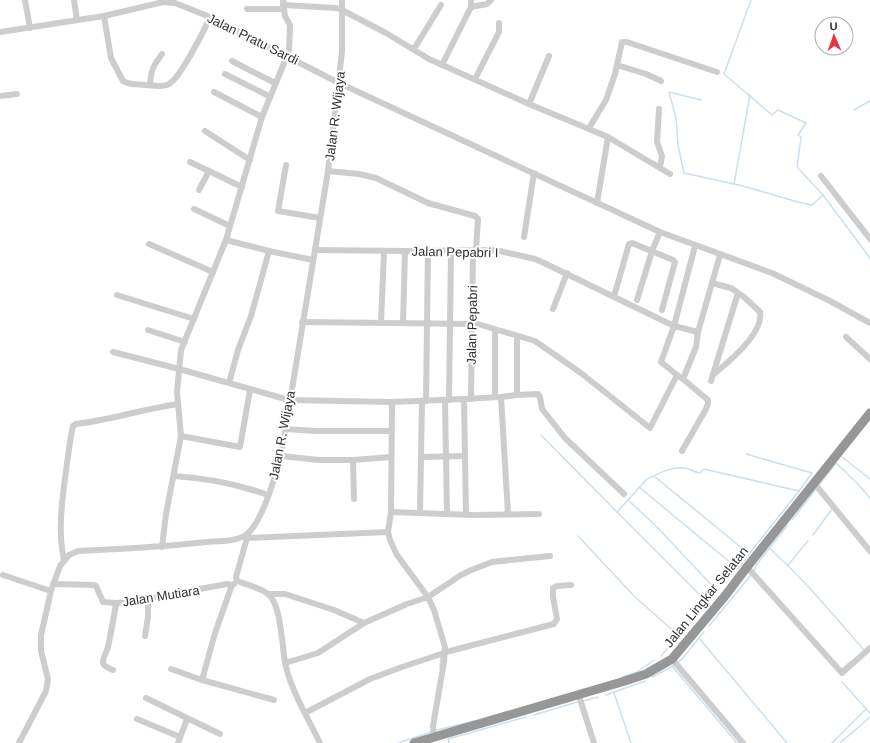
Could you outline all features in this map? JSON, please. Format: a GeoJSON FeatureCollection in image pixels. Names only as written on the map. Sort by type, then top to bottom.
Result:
{"type":"FeatureCollection","features":[{"type":"Feature","properties":{"kind":"highway","name":"Jalan Lingkar Selatan"},"geometry":{"type":"LineString","coordinates":[[414,743],[434,736],[579,696],[646,674],[672,659],[726,596],[747,567],[870,413]]}},
{"type":"Feature","properties":{"kind":"street"},"geometry":{"type":"LineString","coordinates":[[25,0],[30,28]]}},
{"type":"Feature","properties":{"kind":"street"},"geometry":{"type":"LineString","coordinates":[[74,0],[77,20]]}},
{"type":"Feature","properties":{"kind":"street","name":"Jalan R. Wijaya"},"geometry":{"type":"LineString","coordinates":[[237,581],[236,577],[246,536],[253,528],[268,495],[280,456],[285,429],[328,171],[342,52],[342,0]]}},
{"type":"Feature","properties":{"kind":"street"},"geometry":{"type":"LineString","coordinates":[[442,64],[471,7],[471,0]]}},
{"type":"Feature","properties":{"kind":"street"},"geometry":{"type":"LineString","coordinates":[[471,7],[487,4],[491,0]]}},
{"type":"Feature","properties":{"kind":"street","name":"Jalan Pratu Sardi"},"geometry":{"type":"LineString","coordinates":[[0,32],[104,16],[146,3],[169,1],[175,3],[210,18],[339,83],[597,203],[660,232],[772,273],[870,323]]}},
{"type":"Feature","properties":{"kind":"street"},"geometry":{"type":"LineString","coordinates":[[162,547],[166,514],[181,436],[178,404],[181,350],[226,240],[262,117],[287,56],[290,28],[283,4]]}},
{"type":"Feature","properties":{"kind":"street"},"geometry":{"type":"LineString","coordinates":[[247,9],[283,4],[336,8],[342,10],[442,64],[529,104],[608,137],[670,174]]}},
{"type":"Feature","properties":{"kind":"street"},"geometry":{"type":"LineString","coordinates":[[414,50],[441,5]]}},
{"type":"Feature","properties":{"kind":"street"},"geometry":{"type":"LineString","coordinates":[[104,16],[111,58],[122,79],[129,84],[150,85],[166,85],[175,79],[201,39],[210,18]]}},
{"type":"Feature","properties":{"kind":"street"},"geometry":{"type":"LineString","coordinates":[[475,79],[499,32],[499,23]]}},
{"type":"Feature","properties":{"kind":"street"},"geometry":{"type":"LineString","coordinates":[[589,128],[606,100],[615,74],[622,42],[627,42],[717,72]]}},
{"type":"Feature","properties":{"kind":"street"},"geometry":{"type":"LineString","coordinates":[[150,85],[151,72],[162,54]]}},
{"type":"Feature","properties":{"kind":"street"},"geometry":{"type":"LineString","coordinates":[[529,104],[549,56]]}},
{"type":"Feature","properties":{"kind":"street"},"geometry":{"type":"LineString","coordinates":[[232,61],[275,83]]}},
{"type":"Feature","properties":{"kind":"street"},"geometry":{"type":"LineString","coordinates":[[617,65],[646,74],[661,81]]}},
{"type":"Feature","properties":{"kind":"street"},"geometry":{"type":"LineString","coordinates":[[225,74],[270,96]]}},
{"type":"Feature","properties":{"kind":"street"},"geometry":{"type":"LineString","coordinates":[[214,92],[262,117]]}},
{"type":"Feature","properties":{"kind":"street"},"geometry":{"type":"LineString","coordinates":[[0,96],[17,94]]}},
{"type":"Feature","properties":{"kind":"street"},"geometry":{"type":"LineString","coordinates":[[658,109],[657,142],[662,156],[660,167]]}},
{"type":"Feature","properties":{"kind":"street"},"geometry":{"type":"LineString","coordinates":[[205,131],[250,160]]}},
{"type":"Feature","properties":{"kind":"street"},"geometry":{"type":"LineString","coordinates":[[597,203],[608,137]]}},
{"type":"Feature","properties":{"kind":"street"},"geometry":{"type":"LineString","coordinates":[[190,162],[242,187]]}},
{"type":"Feature","properties":{"kind":"street"},"geometry":{"type":"LineString","coordinates":[[286,165],[278,211],[320,218]]}},
{"type":"Feature","properties":{"kind":"street"},"geometry":{"type":"LineString","coordinates":[[199,190],[208,171]]}},
{"type":"Feature","properties":{"kind":"street","name":"Jalan Pepabri"},"geometry":{"type":"LineString","coordinates":[[328,171],[359,174],[376,178],[428,203],[477,217],[478,219],[475,250],[468,399],[466,514]]}},
{"type":"Feature","properties":{"kind":"street"},"geometry":{"type":"LineString","coordinates":[[524,237],[534,173]]}},
{"type":"Feature","properties":{"kind":"street"},"geometry":{"type":"LineString","coordinates":[[821,176],[870,240]]}},
{"type":"Feature","properties":{"kind":"street"},"geometry":{"type":"LineString","coordinates":[[194,209],[230,226]]}},
{"type":"Feature","properties":{"kind":"street"},"geometry":{"type":"LineString","coordinates":[[637,300],[652,251],[660,232]]}},
{"type":"Feature","properties":{"kind":"street"},"geometry":{"type":"LineString","coordinates":[[226,240],[313,260]]}},
{"type":"Feature","properties":{"kind":"street"},"geometry":{"type":"LineString","coordinates":[[615,293],[630,243],[675,262],[662,310]]}},
{"type":"Feature","properties":{"kind":"street"},"geometry":{"type":"LineString","coordinates":[[149,244],[214,272]]}},
{"type":"Feature","properties":{"kind":"street"},"geometry":{"type":"LineString","coordinates":[[682,451],[708,404],[708,400],[661,362],[674,326],[695,246]]}},
{"type":"Feature","properties":{"kind":"street","name":"Jalan Pepabri I"},"geometry":{"type":"LineString","coordinates":[[315,250],[495,250],[535,259],[567,273],[674,326],[698,332]]}},
{"type":"Feature","properties":{"kind":"street"},"geometry":{"type":"LineString","coordinates":[[229,383],[238,350],[251,316],[269,251]]}},
{"type":"Feature","properties":{"kind":"street"},"geometry":{"type":"LineString","coordinates":[[381,323],[384,251]]}},
{"type":"Feature","properties":{"kind":"street"},"geometry":{"type":"LineString","coordinates":[[404,323],[405,251]]}},
{"type":"Feature","properties":{"kind":"street"},"geometry":{"type":"LineString","coordinates":[[420,513],[428,251]]}},
{"type":"Feature","properties":{"kind":"street"},"geometry":{"type":"LineString","coordinates":[[447,514],[446,456],[451,251]]}},
{"type":"Feature","properties":{"kind":"street"},"geometry":{"type":"LineString","coordinates":[[683,379],[696,347],[698,332],[720,255]]}},
{"type":"Feature","properties":{"kind":"street"},"geometry":{"type":"LineString","coordinates":[[553,309],[567,273]]}},
{"type":"Feature","properties":{"kind":"street"},"geometry":{"type":"LineString","coordinates":[[712,283],[731,288],[760,312],[761,315],[757,329],[738,354],[714,374]]}},
{"type":"Feature","properties":{"kind":"street"},"geometry":{"type":"LineString","coordinates":[[711,382],[738,293]]}},
{"type":"Feature","properties":{"kind":"street"},"geometry":{"type":"LineString","coordinates":[[117,295],[194,319]]}},
{"type":"Feature","properties":{"kind":"street"},"geometry":{"type":"LineString","coordinates":[[302,322],[478,324],[517,337],[532,340],[581,373],[650,428],[677,375]]}},
{"type":"Feature","properties":{"kind":"street"},"geometry":{"type":"LineString","coordinates":[[148,330],[185,342]]}},
{"type":"Feature","properties":{"kind":"street"},"geometry":{"type":"LineString","coordinates":[[495,330],[498,397],[508,514]]}},
{"type":"Feature","properties":{"kind":"street"},"geometry":{"type":"LineString","coordinates":[[517,337],[517,395]]}},
{"type":"Feature","properties":{"kind":"street"},"geometry":{"type":"LineString","coordinates":[[846,337],[870,359]]}},
{"type":"Feature","properties":{"kind":"street"},"geometry":{"type":"LineString","coordinates":[[113,352],[289,400],[392,402],[468,399],[533,394],[539,395],[542,409],[565,438],[624,494]]}},
{"type":"Feature","properties":{"kind":"street"},"geometry":{"type":"LineString","coordinates":[[181,436],[240,447],[250,390]]}},
{"type":"Feature","properties":{"kind":"street"},"geometry":{"type":"LineString","coordinates":[[392,402],[391,512],[388,532],[397,555],[428,597],[443,639],[445,652],[433,726],[434,736]]}},
{"type":"Feature","properties":{"kind":"street"},"geometry":{"type":"LineString","coordinates":[[64,560],[61,548],[60,531],[72,428],[76,424],[96,422],[126,414],[178,404]]}},
{"type":"Feature","properties":{"kind":"street"},"geometry":{"type":"LineString","coordinates":[[285,429],[316,431],[392,431]]}},
{"type":"Feature","properties":{"kind":"street"},"geometry":{"type":"LineString","coordinates":[[280,456],[319,460],[353,460],[391,457]]}},
{"type":"Feature","properties":{"kind":"street"},"geometry":{"type":"LineString","coordinates":[[422,457],[466,456]]}},
{"type":"Feature","properties":{"kind":"street"},"geometry":{"type":"LineString","coordinates":[[353,460],[354,499]]}},
{"type":"Feature","properties":{"kind":"street"},"geometry":{"type":"LineString","coordinates":[[174,476],[219,480],[268,495]]}},
{"type":"Feature","properties":{"kind":"street"},"geometry":{"type":"LineString","coordinates":[[814,484],[870,551]]}},
{"type":"Feature","properties":{"kind":"street"},"geometry":{"type":"LineString","coordinates":[[391,512],[447,514],[539,514]]}},
{"type":"Feature","properties":{"kind":"street"},"geometry":{"type":"LineString","coordinates":[[19,743],[46,692],[48,679],[41,651],[41,635],[53,584],[60,566],[69,555],[78,551],[162,547],[233,539],[246,536],[388,532]]}},
{"type":"Feature","properties":{"kind":"street"},"geometry":{"type":"LineString","coordinates":[[285,663],[318,653],[364,623],[407,604],[428,597],[461,575],[492,562],[550,556]]}},
{"type":"Feature","properties":{"kind":"street"},"geometry":{"type":"LineString","coordinates":[[747,567],[842,673],[870,648]]}},
{"type":"Feature","properties":{"kind":"street"},"geometry":{"type":"LineString","coordinates":[[3,575],[51,591]]}},
{"type":"Feature","properties":{"kind":"street"},"geometry":{"type":"LineString","coordinates":[[202,680],[215,633],[232,585],[237,581],[269,594],[285,594],[334,610],[364,623]]}},
{"type":"Feature","properties":{"kind":"street","name":"Jalan Mutiara"},"geometry":{"type":"LineString","coordinates":[[53,584],[94,585],[96,586],[103,602],[116,603],[227,584],[232,585]]}},
{"type":"Feature","properties":{"kind":"street"},"geometry":{"type":"LineString","coordinates":[[305,713],[370,679],[402,667],[445,652],[554,624],[557,619],[553,588],[557,586],[571,585]]}},
{"type":"Feature","properties":{"kind":"street"},"geometry":{"type":"LineString","coordinates":[[269,594],[278,613],[285,663],[297,698],[320,743]]}},
{"type":"Feature","properties":{"kind":"street"},"geometry":{"type":"LineString","coordinates":[[145,636],[148,617],[148,598]]}},
{"type":"Feature","properties":{"kind":"street"},"geometry":{"type":"LineString","coordinates":[[113,670],[103,664],[103,660],[107,651],[116,603]]}},
{"type":"Feature","properties":{"kind":"street"},"geometry":{"type":"LineString","coordinates":[[672,659],[743,743]]}},
{"type":"Feature","properties":{"kind":"street"},"geometry":{"type":"LineString","coordinates":[[171,669],[202,680],[274,700]]}},
{"type":"Feature","properties":{"kind":"street"},"geometry":{"type":"LineString","coordinates":[[579,696],[594,743]]}},
{"type":"Feature","properties":{"kind":"street"},"geometry":{"type":"LineString","coordinates":[[146,698],[220,734]]}},
{"type":"Feature","properties":{"kind":"street"},"geometry":{"type":"LineString","coordinates":[[137,719],[180,741],[187,719]]}},
{"type":"Feature","properties":{"kind":"waterway"},"geometry":{"type":"LineString","coordinates":[[701,100],[669,92],[676,118],[678,145],[684,173],[743,186],[812,205],[823,195],[797,167],[801,137],[798,135],[806,123],[778,110],[772,115],[724,74],[751,0]]}},
{"type":"Feature","properties":{"kind":"waterway"},"geometry":{"type":"LineString","coordinates":[[734,184],[750,95]]}},
{"type":"Feature","properties":{"kind":"waterway"},"geometry":{"type":"LineString","coordinates":[[854,110],[870,101]]}},
{"type":"Feature","properties":{"kind":"waterway"},"geometry":{"type":"LineString","coordinates":[[823,195],[870,258]]}},
{"type":"Feature","properties":{"kind":"waterway"},"geometry":{"type":"LineString","coordinates":[[541,435],[617,512]]}},
{"type":"Feature","properties":{"kind":"waterway"},"geometry":{"type":"LineString","coordinates":[[746,454],[812,473],[799,491]]}},
{"type":"Feature","properties":{"kind":"waterway"},"geometry":{"type":"LineString","coordinates":[[842,457],[870,479]]}},
{"type":"Feature","properties":{"kind":"waterway"},"geometry":{"type":"LineString","coordinates":[[819,485],[836,463],[870,498]]}},
{"type":"Feature","properties":{"kind":"waterway"},"geometry":{"type":"LineString","coordinates":[[578,536],[634,596],[679,636],[707,602],[617,512],[647,479],[665,471],[675,468],[684,468],[700,473],[704,469],[799,491],[749,554],[654,476]]}},
{"type":"Feature","properties":{"kind":"waterway"},"geometry":{"type":"LineString","coordinates":[[639,487],[738,569],[749,554]]}},
{"type":"Feature","properties":{"kind":"waterway"},"geometry":{"type":"LineString","coordinates":[[792,520],[816,489]]}},
{"type":"Feature","properties":{"kind":"waterway"},"geometry":{"type":"LineString","coordinates":[[628,500],[657,527],[718,592],[707,602]]}},
{"type":"Feature","properties":{"kind":"waterway"},"geometry":{"type":"LineString","coordinates":[[813,535],[832,509]]}},
{"type":"Feature","properties":{"kind":"waterway"},"geometry":{"type":"LineString","coordinates":[[754,572],[756,565],[787,526]]}},
{"type":"Feature","properties":{"kind":"waterway"},"geometry":{"type":"LineString","coordinates":[[788,565],[808,541]]}},
{"type":"Feature","properties":{"kind":"waterway"},"geometry":{"type":"LineString","coordinates":[[769,548],[818,598],[864,650],[863,651]]}},
{"type":"Feature","properties":{"kind":"waterway"},"geometry":{"type":"LineString","coordinates":[[709,626],[751,575]]}},
{"type":"Feature","properties":{"kind":"waterway"},"geometry":{"type":"LineString","coordinates":[[677,663],[704,632]]}},
{"type":"Feature","properties":{"kind":"waterway"},"geometry":{"type":"LineString","coordinates":[[661,656],[678,636]]}},
{"type":"Feature","properties":{"kind":"waterway"},"geometry":{"type":"LineString","coordinates":[[699,638],[787,743]]}},
{"type":"Feature","properties":{"kind":"waterway"},"geometry":{"type":"LineString","coordinates":[[440,668],[441,657]]}},
{"type":"Feature","properties":{"kind":"waterway"},"geometry":{"type":"LineString","coordinates":[[622,677],[637,672],[654,660]]}},
{"type":"Feature","properties":{"kind":"waterway"},"geometry":{"type":"LineString","coordinates":[[842,669],[851,661]]}},
{"type":"Feature","properties":{"kind":"waterway"},"geometry":{"type":"LineString","coordinates":[[672,666],[737,743]]}},
{"type":"Feature","properties":{"kind":"waterway"},"geometry":{"type":"LineString","coordinates":[[652,677],[673,666]]}},
{"type":"Feature","properties":{"kind":"waterway"},"geometry":{"type":"LineString","coordinates":[[606,695],[645,681]]}},
{"type":"Feature","properties":{"kind":"waterway"},"geometry":{"type":"LineString","coordinates":[[842,682],[870,713]]}},
{"type":"Feature","properties":{"kind":"waterway"},"geometry":{"type":"LineString","coordinates":[[614,693],[631,743]]}},
{"type":"Feature","properties":{"kind":"waterway"},"geometry":{"type":"LineString","coordinates":[[583,701],[598,697]]}},
{"type":"Feature","properties":{"kind":"waterway"},"geometry":{"type":"LineString","coordinates":[[534,715],[577,702]]}},
{"type":"Feature","properties":{"kind":"waterway"},"geometry":{"type":"LineString","coordinates":[[832,743],[866,709]]}},
{"type":"Feature","properties":{"kind":"waterway"},"geometry":{"type":"LineString","coordinates":[[449,743],[448,739],[526,717]]}},
{"type":"Feature","properties":{"kind":"waterway"},"geometry":{"type":"LineString","coordinates":[[840,743],[870,717]]}},
{"type":"Feature","properties":{"kind":"waterway"},"geometry":{"type":"LineString","coordinates":[[437,730],[474,721]]}},
{"type":"Feature","properties":{"kind":"waterway"},"geometry":{"type":"LineString","coordinates":[[398,743],[431,732],[431,730]]}}]}
